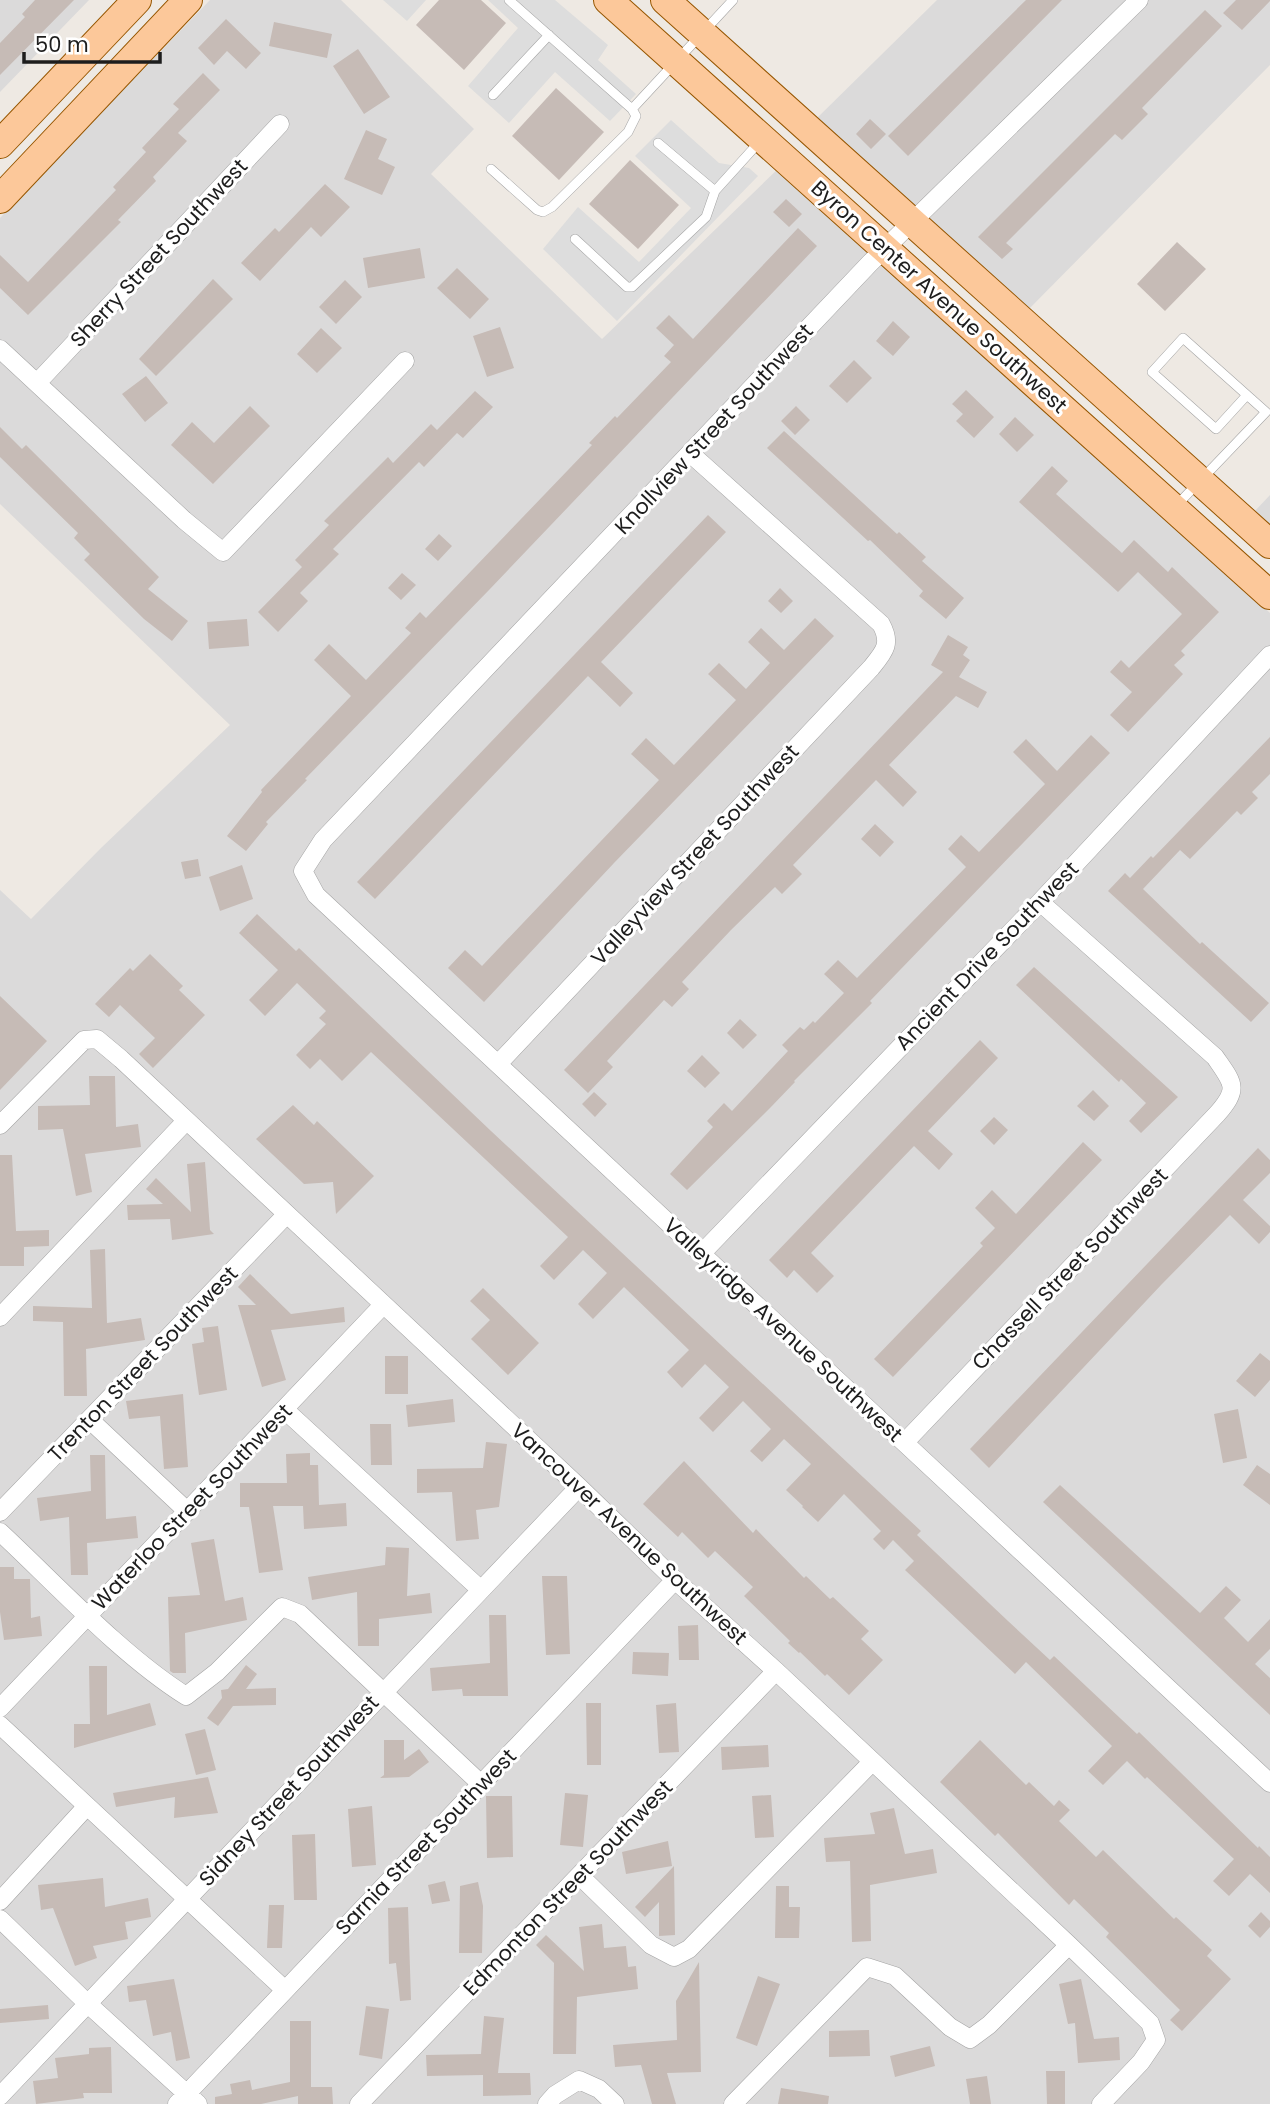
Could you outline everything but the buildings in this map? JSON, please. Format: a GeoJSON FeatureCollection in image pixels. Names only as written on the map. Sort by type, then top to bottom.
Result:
{"type":"FeatureCollection","features":[{"type":"Feature","properties":{"kind":"main road"},"geometry":{"type":"LineString","coordinates":[[0,144],[137,0]]}},
{"type":"Feature","properties":{"kind":"main road"},"geometry":{"type":"LineString","coordinates":[[0,199],[188,0]]}},
{"type":"Feature","properties":{"kind":"main road","name":"Byron Center Avenue Southwest"},"geometry":{"type":"LineString","coordinates":[[608,0],[1270,595]]}},
{"type":"Feature","properties":{"kind":"main road","name":"Byron Center Avenue Southwest"},"geometry":{"type":"LineString","coordinates":[[665,0],[1270,544]]}},
{"type":"Feature","properties":{"kind":"street","name":"Knollview Street Southwest"},"geometry":{"type":"LineString","coordinates":[[303,871],[323,840],[885,249],[1139,0]]}},
{"type":"Feature","properties":{"kind":"street","name":"Sherry Street Southwest"},"geometry":{"type":"LineString","coordinates":[[37,383],[280,124]]}},
{"type":"Feature","properties":{"kind":"street"},"geometry":{"type":"LineString","coordinates":[[0,349],[184,520],[223,552],[405,361]]}},
{"type":"Feature","properties":{"kind":"street","name":"Valleyview Street Southwest"},"geometry":{"type":"LineString","coordinates":[[498,1064],[871,668],[887,642],[887,635],[881,624],[691,453]]}},
{"type":"Feature","properties":{"kind":"street","name":"Ancient Drive Southwest"},"geometry":{"type":"LineString","coordinates":[[701,1254],[1040,902],[1270,655]]}},
{"type":"Feature","properties":{"kind":"street","name":"Valleyridge Avenue Southwest"},"geometry":{"type":"LineString","coordinates":[[303,871],[316,895],[1270,1783]]}},
{"type":"Feature","properties":{"kind":"street","name":"Chassell Street Southwest"},"geometry":{"type":"LineString","coordinates":[[905,1442],[1217,1114],[1232,1094],[1232,1082],[1215,1057],[1040,902]]}},
{"type":"Feature","properties":{"kind":"street","name":"Vancouver Avenue Southwest"},"geometry":{"type":"LineString","coordinates":[[0,1125],[84,1040],[97,1039],[121,1059],[579,1487],[674,1580],[776,1671],[1069,1945],[1150,2024],[1156,2040],[1140,2062],[1101,2104]]}},
{"type":"Feature","properties":{"kind":"street"},"geometry":{"type":"LineString","coordinates":[[0,1317],[186,1121]]}},
{"type":"Feature","properties":{"kind":"street","name":"Trenton Street Southwest"},"geometry":{"type":"LineString","coordinates":[[0,1512],[286,1215]]}},
{"type":"Feature","properties":{"kind":"street","name":"Waterloo Street Southwest"},"geometry":{"type":"LineString","coordinates":[[0,1708],[383,1305]]}},
{"type":"Feature","properties":{"kind":"street"},"geometry":{"type":"LineString","coordinates":[[285,1410],[481,1590]]}},
{"type":"Feature","properties":{"kind":"street"},"geometry":{"type":"LineString","coordinates":[[90,1420],[187,1511]]}},
{"type":"Feature","properties":{"kind":"street","name":"Sidney Street Southwest"},"geometry":{"type":"LineString","coordinates":[[0,2096],[579,1487]]}},
{"type":"Feature","properties":{"kind":"street"},"geometry":{"type":"LineString","coordinates":[[0,1532],[89,1616],[168,1685],[186,1696],[217,1672],[282,1606],[300,1614],[481,1784]]}},
{"type":"Feature","properties":{"kind":"street","name":"Sarnia Street Southwest"},"geometry":{"type":"LineString","coordinates":[[187,2101],[284,1989],[674,1580]]}},
{"type":"Feature","properties":{"kind":"street","name":"Edmonton Street Southwest"},"geometry":{"type":"LineString","coordinates":[[359,2104],[776,1671]]}},
{"type":"Feature","properties":{"kind":"street"},"geometry":{"type":"LineString","coordinates":[[0,1725],[284,1989]]}},
{"type":"Feature","properties":{"kind":"street"},"geometry":{"type":"LineString","coordinates":[[580,1876],[651,1945],[674,1957],[689,1950],[872,1762]]}},
{"type":"Feature","properties":{"kind":"street"},"geometry":{"type":"LineString","coordinates":[[0,1901],[87,1806]]}},
{"type":"Feature","properties":{"kind":"street"},"geometry":{"type":"LineString","coordinates":[[0,1919],[187,2101]]}},
{"type":"Feature","properties":{"kind":"street"},"geometry":{"type":"LineString","coordinates":[[733,2104],[867,1967],[895,1976],[950,2027],[971,2039],[989,2025],[1069,1945]]}},
{"type":"Feature","properties":{"kind":"street"},"geometry":{"type":"LineString","coordinates":[[547,2104],[555,2095],[579,2080],[599,2089],[615,2104]]}},
{"type":"Feature","properties":{"kind":"lane"},"geometry":{"type":"LineString","coordinates":[[491,169],[537,211],[543,212],[628,132],[636,116],[632,109],[509,0]]}},
{"type":"Feature","properties":{"kind":"lane"},"geometry":{"type":"LineString","coordinates":[[632,109],[733,0]]}},
{"type":"Feature","properties":{"kind":"lane"},"geometry":{"type":"LineString","coordinates":[[492,95],[549,35]]}},
{"type":"Feature","properties":{"kind":"lane"},"geometry":{"type":"LineString","coordinates":[[575,239],[627,287],[632,287],[706,217],[715,191],[763,139]]}},
{"type":"Feature","properties":{"kind":"lane"},"geometry":{"type":"LineString","coordinates":[[657,143],[715,191]]}},
{"type":"Feature","properties":{"kind":"lane"},"geometry":{"type":"LineString","coordinates":[[1174,509],[1266,412],[1247,395],[1183,338],[1152,372],[1216,429],[1247,395]]}},
{"type":"Feature","properties":{"kind":"shaded area"},"geometry":{"type":"Polygon","coordinates":[[[0,0],[89,0],[0,92],[0,0]]]}},
{"type":"Feature","properties":{"kind":"shaded area"},"geometry":{"type":"Polygon","coordinates":[[[210,0],[341,0],[474,129],[431,174],[602,339],[781,166],[1270,613],[1270,2104],[0,2104],[0,890],[31,919],[230,725],[0,504],[0,218],[210,0]]]}},
{"type":"Feature","properties":{"kind":"shaded area"},"geometry":{"type":"Polygon","coordinates":[[[383,0],[426,0],[407,21],[383,0]]]}},
{"type":"Feature","properties":{"kind":"shaded area"},"geometry":{"type":"Polygon","coordinates":[[[488,0],[555,0],[608,45],[598,60],[636,94],[610,121],[555,72],[509,123],[468,86],[518,28],[488,0]]]}},
{"type":"Feature","properties":{"kind":"shaded area"},"geometry":{"type":"Polygon","coordinates":[[[937,0],[1270,0],[1270,65],[1027,311],[816,119],[937,0]]]}},
{"type":"Feature","properties":{"kind":"shaded area"},"geometry":{"type":"Polygon","coordinates":[[[671,120],[719,163],[749,168],[758,176],[617,321],[543,249],[578,207],[639,262],[691,208],[635,156],[671,120]]]}},
{"type":"Feature","properties":{"kind":"shaded area"},"geometry":{"type":"Polygon","coordinates":[[[1270,495],[1270,526],[1254,512],[1270,495]]]}}]}
